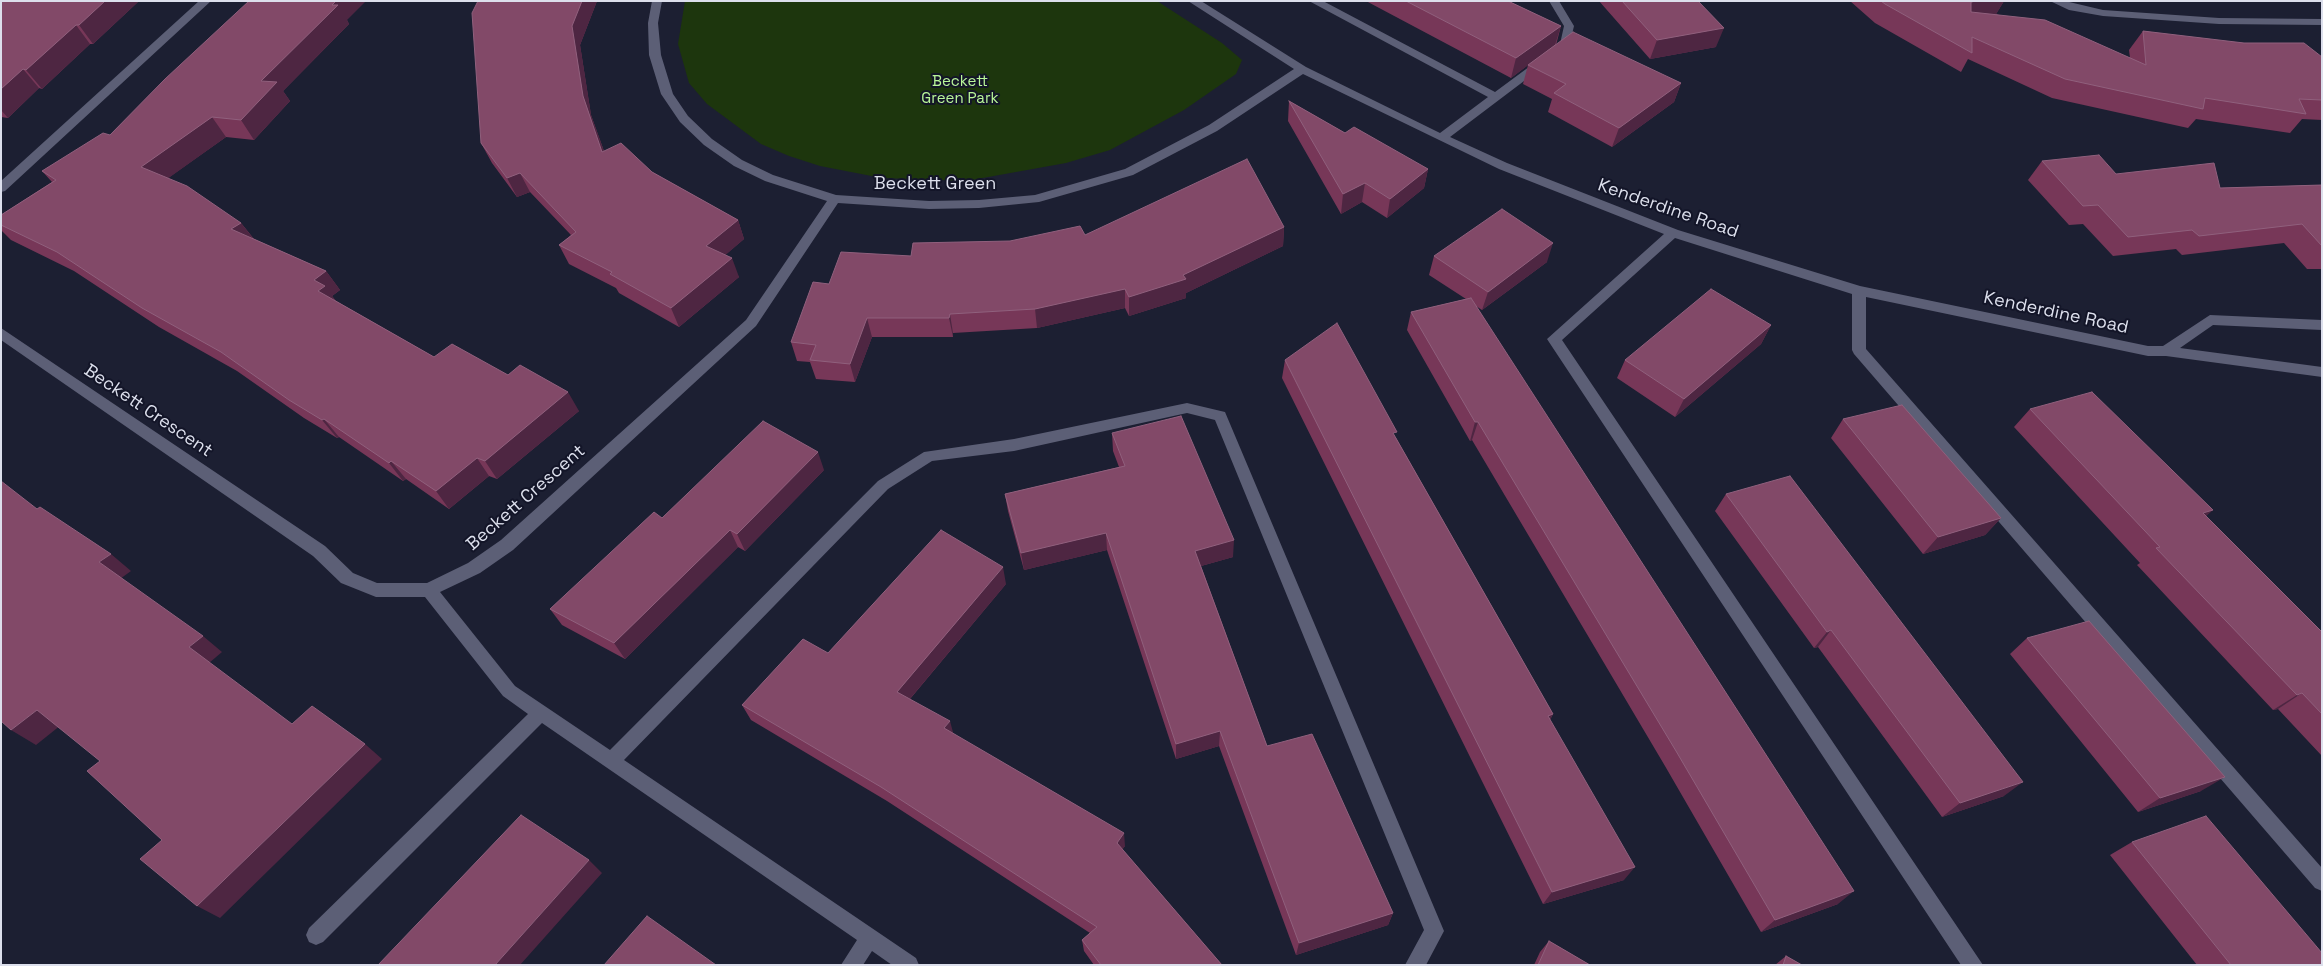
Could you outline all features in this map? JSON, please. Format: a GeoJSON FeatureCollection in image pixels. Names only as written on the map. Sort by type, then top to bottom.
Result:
{"type":"FeatureCollection","features":[{"type":"Feature","properties":{"kind":"street"},"geometry":{"type":"LineString","coordinates":[[1,188],[206,1]]}},
{"type":"Feature","properties":{"kind":"street","name":"Beckett Green"},"geometry":{"type":"LineString","coordinates":[[657,1],[653,23],[655,55],[667,94],[684,119],[708,142],[738,163],[769,178],[835,198],[929,205],[979,204],[1035,199],[1129,172],[1168,154],[1213,128],[1302,69]]}},
{"type":"Feature","properties":{"kind":"street","name":"Kenderdine Road"},"geometry":{"type":"LineString","coordinates":[[1193,1],[1302,69],[1441,138],[1502,166],[1673,233],[1859,291],[2148,351],[2166,351],[2322,372]]}},
{"type":"Feature","properties":{"kind":"street"},"geometry":{"type":"LineString","coordinates":[[1314,1],[1497,97]]}},
{"type":"Feature","properties":{"kind":"street"},"geometry":{"type":"LineString","coordinates":[[1441,138],[1566,45],[1569,26],[1554,1]]}},
{"type":"Feature","properties":{"kind":"street"},"geometry":{"type":"LineString","coordinates":[[2055,1],[2103,13],[2219,21],[2322,22]]}},
{"type":"Feature","properties":{"kind":"street","name":"Beckett Crescent"},"geometry":{"type":"LineString","coordinates":[[1,333],[319,550],[347,578],[376,590],[429,590],[474,568],[507,545],[751,323],[835,198]]}},
{"type":"Feature","properties":{"kind":"street"},"geometry":{"type":"LineString","coordinates":[[1673,233],[1554,339],[1973,965]]}},
{"type":"Feature","properties":{"kind":"street"},"geometry":{"type":"LineString","coordinates":[[1859,291],[1859,350],[2322,882]]}},
{"type":"Feature","properties":{"kind":"street"},"geometry":{"type":"LineString","coordinates":[[2166,351],[2210,320],[2322,325]]}},
{"type":"Feature","properties":{"kind":"street"},"geometry":{"type":"LineString","coordinates":[[611,761],[883,485],[929,456],[1014,445],[1187,408],[1220,416],[1434,931],[1415,965]]}},
{"type":"Feature","properties":{"kind":"street"},"geometry":{"type":"LineString","coordinates":[[429,590],[510,691],[909,965]]}},
{"type":"Feature","properties":{"kind":"street"},"geometry":{"type":"LineString","coordinates":[[316,935],[540,713]]}},
{"type":"Feature","properties":{"kind":"street"},"geometry":{"type":"LineString","coordinates":[[851,965],[870,938]]}},
{"type":"Feature","properties":{"kind":"green space","name":"Beckett Green Park"},"geometry":{"type":"Polygon","coordinates":[[[685,1],[1157,1],[1222,43],[1242,60],[1236,74],[1184,110],[1110,150],[1066,163],[966,181],[882,178],[820,166],[789,156],[761,144],[707,104],[689,83],[678,44],[685,1]]]}},
{"type":"Feature","properties":{"kind":"building"},"geometry":{"type":"Polygon","coordinates":[[[1,1],[105,1],[26,70],[23,69],[1,89],[1,1]]]}},
{"type":"Feature","properties":{"kind":"building"},"geometry":{"type":"Polygon","coordinates":[[[249,1],[336,1],[332,5],[338,5],[261,81],[277,82],[241,120],[212,117],[141,167],[187,186],[241,223],[231,229],[326,271],[314,280],[325,286],[318,291],[434,357],[452,344],[508,375],[520,365],[568,392],[485,461],[477,458],[436,491],[391,461],[389,463],[324,419],[322,420],[289,400],[221,352],[142,308],[57,252],[1,225],[1,215],[56,180],[42,171],[103,133],[110,135],[165,79],[249,1]]]}},
{"type":"Feature","properties":{"kind":"building"},"geometry":{"type":"Polygon","coordinates":[[[478,1],[582,1],[572,26],[583,96],[602,152],[621,143],[652,172],[738,220],[706,246],[732,258],[671,308],[610,274],[612,272],[559,245],[576,232],[520,173],[507,178],[481,143],[472,13],[478,1]]]}},
{"type":"Feature","properties":{"kind":"building"},"geometry":{"type":"Polygon","coordinates":[[[1406,1],[1508,1],[1561,26],[1516,58],[1406,1]]]}},
{"type":"Feature","properties":{"kind":"building"},"geometry":{"type":"Polygon","coordinates":[[[1622,1],[1698,1],[1724,28],[1657,40],[1622,1]]]}},
{"type":"Feature","properties":{"kind":"building"},"geometry":{"type":"Polygon","coordinates":[[[1881,1],[1976,1],[1971,2],[1971,12],[2045,20],[2146,65],[2143,31],[2244,43],[2304,43],[2322,57],[2322,100],[2299,99],[2306,114],[2205,98],[2203,109],[2065,79],[1972,37],[1972,53],[1881,1]]]}},
{"type":"Feature","properties":{"kind":"building"},"geometry":{"type":"Polygon","coordinates":[[[1573,32],[1681,83],[1619,128],[1554,93],[1566,84],[1528,65],[1573,32]]]}},
{"type":"Feature","properties":{"kind":"building"},"geometry":{"type":"Polygon","coordinates":[[[1289,101],[1345,133],[1354,127],[1428,169],[1390,199],[1365,183],[1343,194],[1289,101]]]}},
{"type":"Feature","properties":{"kind":"building"},"geometry":{"type":"Polygon","coordinates":[[[2099,155],[2116,174],[2214,163],[2220,188],[2322,185],[2322,246],[2302,224],[2199,236],[2192,230],[2128,237],[2098,205],[2083,206],[2042,161],[2099,155]]]}},
{"type":"Feature","properties":{"kind":"building"},"geometry":{"type":"Polygon","coordinates":[[[1247,159],[1284,227],[1183,275],[1186,279],[1129,297],[1125,289],[1035,309],[950,314],[949,318],[867,318],[850,364],[810,360],[816,345],[791,342],[813,282],[829,284],[841,252],[911,256],[913,243],[1010,241],[1080,226],[1085,235],[1247,159]]]}},
{"type":"Feature","properties":{"kind":"building"},"geometry":{"type":"Polygon","coordinates":[[[1502,209],[1553,243],[1488,292],[1434,256],[1502,209]]]}},
{"type":"Feature","properties":{"kind":"building"},"geometry":{"type":"Polygon","coordinates":[[[1711,289],[1771,325],[1684,399],[1625,360],[1711,289]]]}},
{"type":"Feature","properties":{"kind":"building"},"geometry":{"type":"Polygon","coordinates":[[[1471,298],[1854,891],[1775,920],[1676,751],[1478,422],[1475,422],[1411,312],[1471,298]]]}},
{"type":"Feature","properties":{"kind":"building"},"geometry":{"type":"Polygon","coordinates":[[[1337,323],[1397,432],[1393,433],[1553,714],[1548,716],[1635,867],[1552,892],[1285,360],[1337,323]]]}},
{"type":"Feature","properties":{"kind":"building"},"geometry":{"type":"Polygon","coordinates":[[[2092,392],[2213,510],[2203,513],[2322,632],[2322,714],[2302,693],[2297,695],[2156,548],[2160,547],[2030,409],[2092,392]]]}},
{"type":"Feature","properties":{"kind":"building"},"geometry":{"type":"Polygon","coordinates":[[[1902,405],[2001,518],[1938,537],[1843,419],[1902,405]]]}},
{"type":"Feature","properties":{"kind":"building"},"geometry":{"type":"Polygon","coordinates":[[[1181,416],[1234,540],[1195,551],[1267,746],[1312,734],[1393,913],[1299,943],[1220,731],[1176,744],[1106,533],[1021,553],[1005,494],[1125,466],[1112,433],[1181,416]]]}},
{"type":"Feature","properties":{"kind":"building"},"geometry":{"type":"Polygon","coordinates":[[[763,421],[818,452],[737,534],[730,530],[614,643],[550,609],[654,512],[662,518],[763,421]]]}},
{"type":"Feature","properties":{"kind":"building"},"geometry":{"type":"Polygon","coordinates":[[[1790,476],[2023,782],[1960,803],[1831,630],[1827,632],[1726,494],[1790,476]]]}},
{"type":"Feature","properties":{"kind":"building"},"geometry":{"type":"Polygon","coordinates":[[[1,481],[37,509],[40,507],[111,554],[99,562],[203,636],[189,647],[292,724],[312,706],[365,744],[197,906],[140,859],[162,840],[87,771],[100,761],[37,710],[11,730],[1,721],[1,481]]]}},
{"type":"Feature","properties":{"kind":"building"},"geometry":{"type":"Polygon","coordinates":[[[941,530],[1003,567],[897,692],[950,721],[944,728],[1124,833],[1117,843],[1222,965],[1101,965],[1082,940],[1097,927],[881,787],[742,705],[803,639],[828,653],[941,530]]]}},
{"type":"Feature","properties":{"kind":"building"},"geometry":{"type":"Polygon","coordinates":[[[2089,621],[2225,777],[2160,798],[2027,638],[2089,621]]]}},
{"type":"Feature","properties":{"kind":"building"},"geometry":{"type":"Polygon","coordinates":[[[521,815],[589,860],[495,965],[378,965],[521,815]]]}},
{"type":"Feature","properties":{"kind":"building"},"geometry":{"type":"Polygon","coordinates":[[[2206,816],[2322,953],[2322,965],[2231,965],[2132,842],[2206,816]]]}},
{"type":"Feature","properties":{"kind":"building"},"geometry":{"type":"Polygon","coordinates":[[[647,916],[716,965],[604,965],[647,916]]]}},
{"type":"Feature","properties":{"kind":"building"},"geometry":{"type":"Polygon","coordinates":[[[1549,941],[1590,965],[1538,965],[1549,941]]]}},
{"type":"Feature","properties":{"kind":"building"},"geometry":{"type":"Polygon","coordinates":[[[1786,956],[1802,965],[1783,965],[1786,956]]]}}]}
